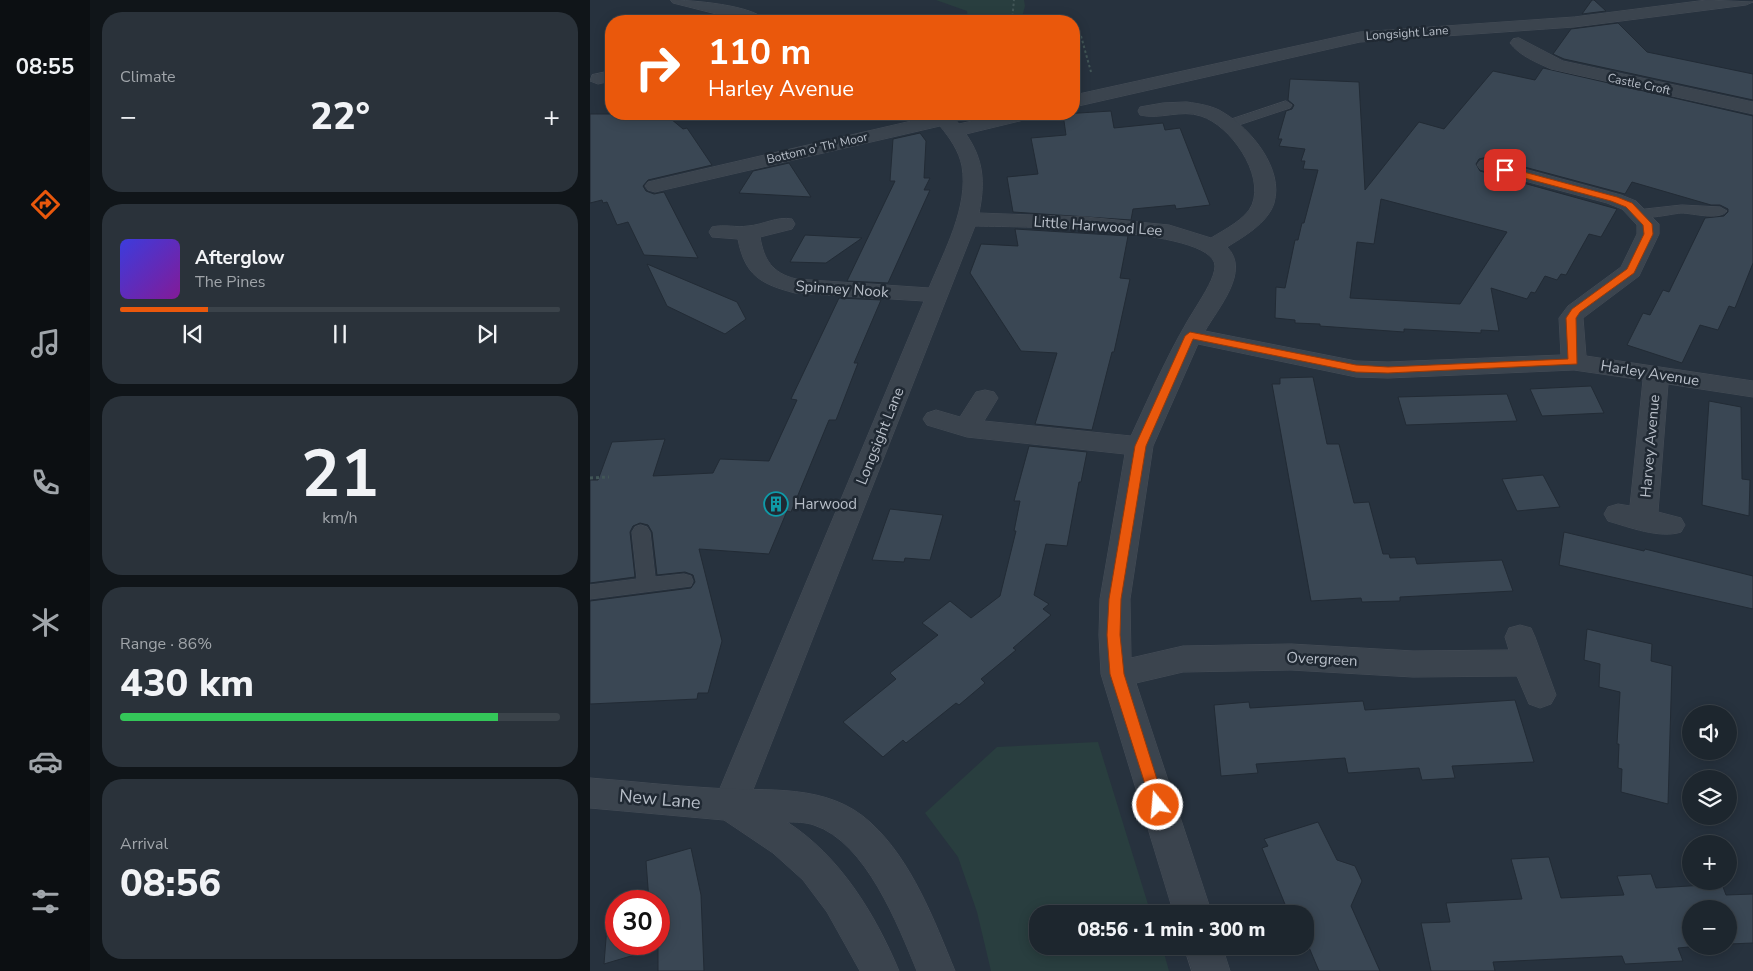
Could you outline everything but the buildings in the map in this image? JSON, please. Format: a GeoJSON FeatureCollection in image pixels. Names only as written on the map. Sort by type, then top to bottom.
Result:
{"type":"FeatureCollection","features":[{"type":"Feature","properties":{"kind":"street"},"geometry":{"type":"LineString","coordinates":[[679,0],[743,15]]}},
{"type":"Feature","properties":{"kind":"street","name":"Longsight Lane"},"geometry":{"type":"LineString","coordinates":[[1080,99],[1375,34],[1574,22],[1746,0]]}},
{"type":"Feature","properties":{"kind":"street","name":"Castle Croft"},"geometry":{"type":"LineString","coordinates":[[1520,49],[1557,65],[1753,108]]}},
{"type":"Feature","properties":{"kind":"street"},"geometry":{"type":"LineString","coordinates":[[1147,111],[1186,107],[1212,113],[1230,124],[1246,144],[1264,177],[1263,204],[1258,212],[1233,235],[1214,246],[1222,255],[1226,266],[1217,291],[1190,336],[1140,446],[1115,599],[1114,635],[1117,674],[1190,905]]}},
{"type":"Feature","properties":{"kind":"street","name":"Longsight Lane"},"geometry":{"type":"LineString","coordinates":[[730,805],[938,295],[967,218],[973,183],[972,166],[947,121]]}},
{"type":"Feature","properties":{"kind":"street","name":"Bottom o' Th' Moor"},"geometry":{"type":"LineString","coordinates":[[655,186],[690,180],[947,121]]}},
{"type":"Feature","properties":{"kind":"street"},"geometry":{"type":"LineString","coordinates":[[1496,172],[1614,199],[1629,205],[1648,224],[1648,234],[1631,271],[1576,311],[1571,318],[1574,362]]}},
{"type":"Feature","properties":{"kind":"street","name":"Little Harwood Lee"},"geometry":{"type":"LineString","coordinates":[[967,218],[1129,226],[1169,231],[1214,246]]}},
{"type":"Feature","properties":{"kind":"street"},"geometry":{"type":"LineString","coordinates":[[720,232],[748,233],[784,224]]}},
{"type":"Feature","properties":{"kind":"street","name":"Spinney Nook"},"geometry":{"type":"LineString","coordinates":[[748,233],[752,257],[757,266],[766,276],[778,282],[795,286],[938,295]]}},
{"type":"Feature","properties":{"kind":"street","name":"Harley Avenue"},"geometry":{"type":"LineString","coordinates":[[1190,336],[1356,369],[1388,370],[1574,362],[1753,390]]}},
{"type":"Feature","properties":{"kind":"street","name":"Harvey Avenue"},"geometry":{"type":"LineString","coordinates":[[1656,374],[1631,516],[1671,524]]}},
{"type":"Feature","properties":{"kind":"street"},"geometry":{"type":"LineString","coordinates":[[967,428],[984,398]]}},
{"type":"Feature","properties":{"kind":"street"},"geometry":{"type":"LineString","coordinates":[[936,419],[967,428],[1140,446]]}},
{"type":"Feature","properties":{"kind":"street","name":"Overgreen"},"geometry":{"type":"LineString","coordinates":[[1117,674],[1182,659],[1291,657],[1413,664],[1524,650],[1540,695]]}},
{"type":"Feature","properties":{"kind":"street","name":"New Lane"},"geometry":{"type":"LineString","coordinates":[[590,792],[730,805],[790,806],[819,811],[842,822],[865,842],[891,876],[913,917],[936,971]]}},
{"type":"Feature","properties":{"kind":"street"},"geometry":{"type":"LineString","coordinates":[[730,805],[787,842],[819,871],[849,912],[880,971]]}},
{"type":"Feature","properties":{"kind":"street"},"geometry":{"type":"LineString","coordinates":[[1207,955],[1211,971]]}},
{"type":"Feature","properties":{"kind":"lane"},"geometry":{"type":"LineString","coordinates":[[1230,124],[1286,105]]}},
{"type":"Feature","properties":{"kind":"lane"},"geometry":{"type":"LineString","coordinates":[[1638,214],[1682,210],[1720,212]]}},
{"type":"Feature","properties":{"kind":"lane"},"geometry":{"type":"LineString","coordinates":[[641,532],[647,586]]}},
{"type":"Feature","properties":{"kind":"lane"},"geometry":{"type":"LineString","coordinates":[[590,592],[684,581]]}},
{"type":"Feature","properties":{"kind":"path"},"geometry":{"type":"LineString","coordinates":[[1013,15],[1014,0]]}},
{"type":"Feature","properties":{"kind":"path"},"geometry":{"type":"LineString","coordinates":[[1082,36],[1097,95]]}},
{"type":"Feature","properties":{"kind":"path"},"geometry":{"type":"LineString","coordinates":[[590,478],[609,477]]}},
{"type":"Feature","properties":{"kind":"green space"},"geometry":{"type":"Polygon","coordinates":[[[936,0],[1024,0],[1025,6],[1023,15],[967,15],[967,11],[936,0]]]}},
{"type":"Feature","properties":{"kind":"green space"},"geometry":{"type":"Polygon","coordinates":[[[1098,742],[1148,905],[1029,905],[1029,955],[1165,955],[1169,971],[991,971],[977,912],[958,857],[925,813],[997,747],[1098,742]]]}},
{"type":"Feature","properties":{"kind":"place","name":"Harwood"},"geometry":{"type":"Point","coordinates":[776,504]}},
{"type":"Feature","properties":{"kind":"route"},"geometry":{"type":"LineString","coordinates":[[1158,805],[1117,674],[1114,635],[1115,599],[1140,446],[1190,336],[1356,369],[1388,370],[1574,362],[1571,318],[1576,311],[1631,271],[1648,234],[1648,224],[1629,205],[1614,199],[1505,170]]}}]}
